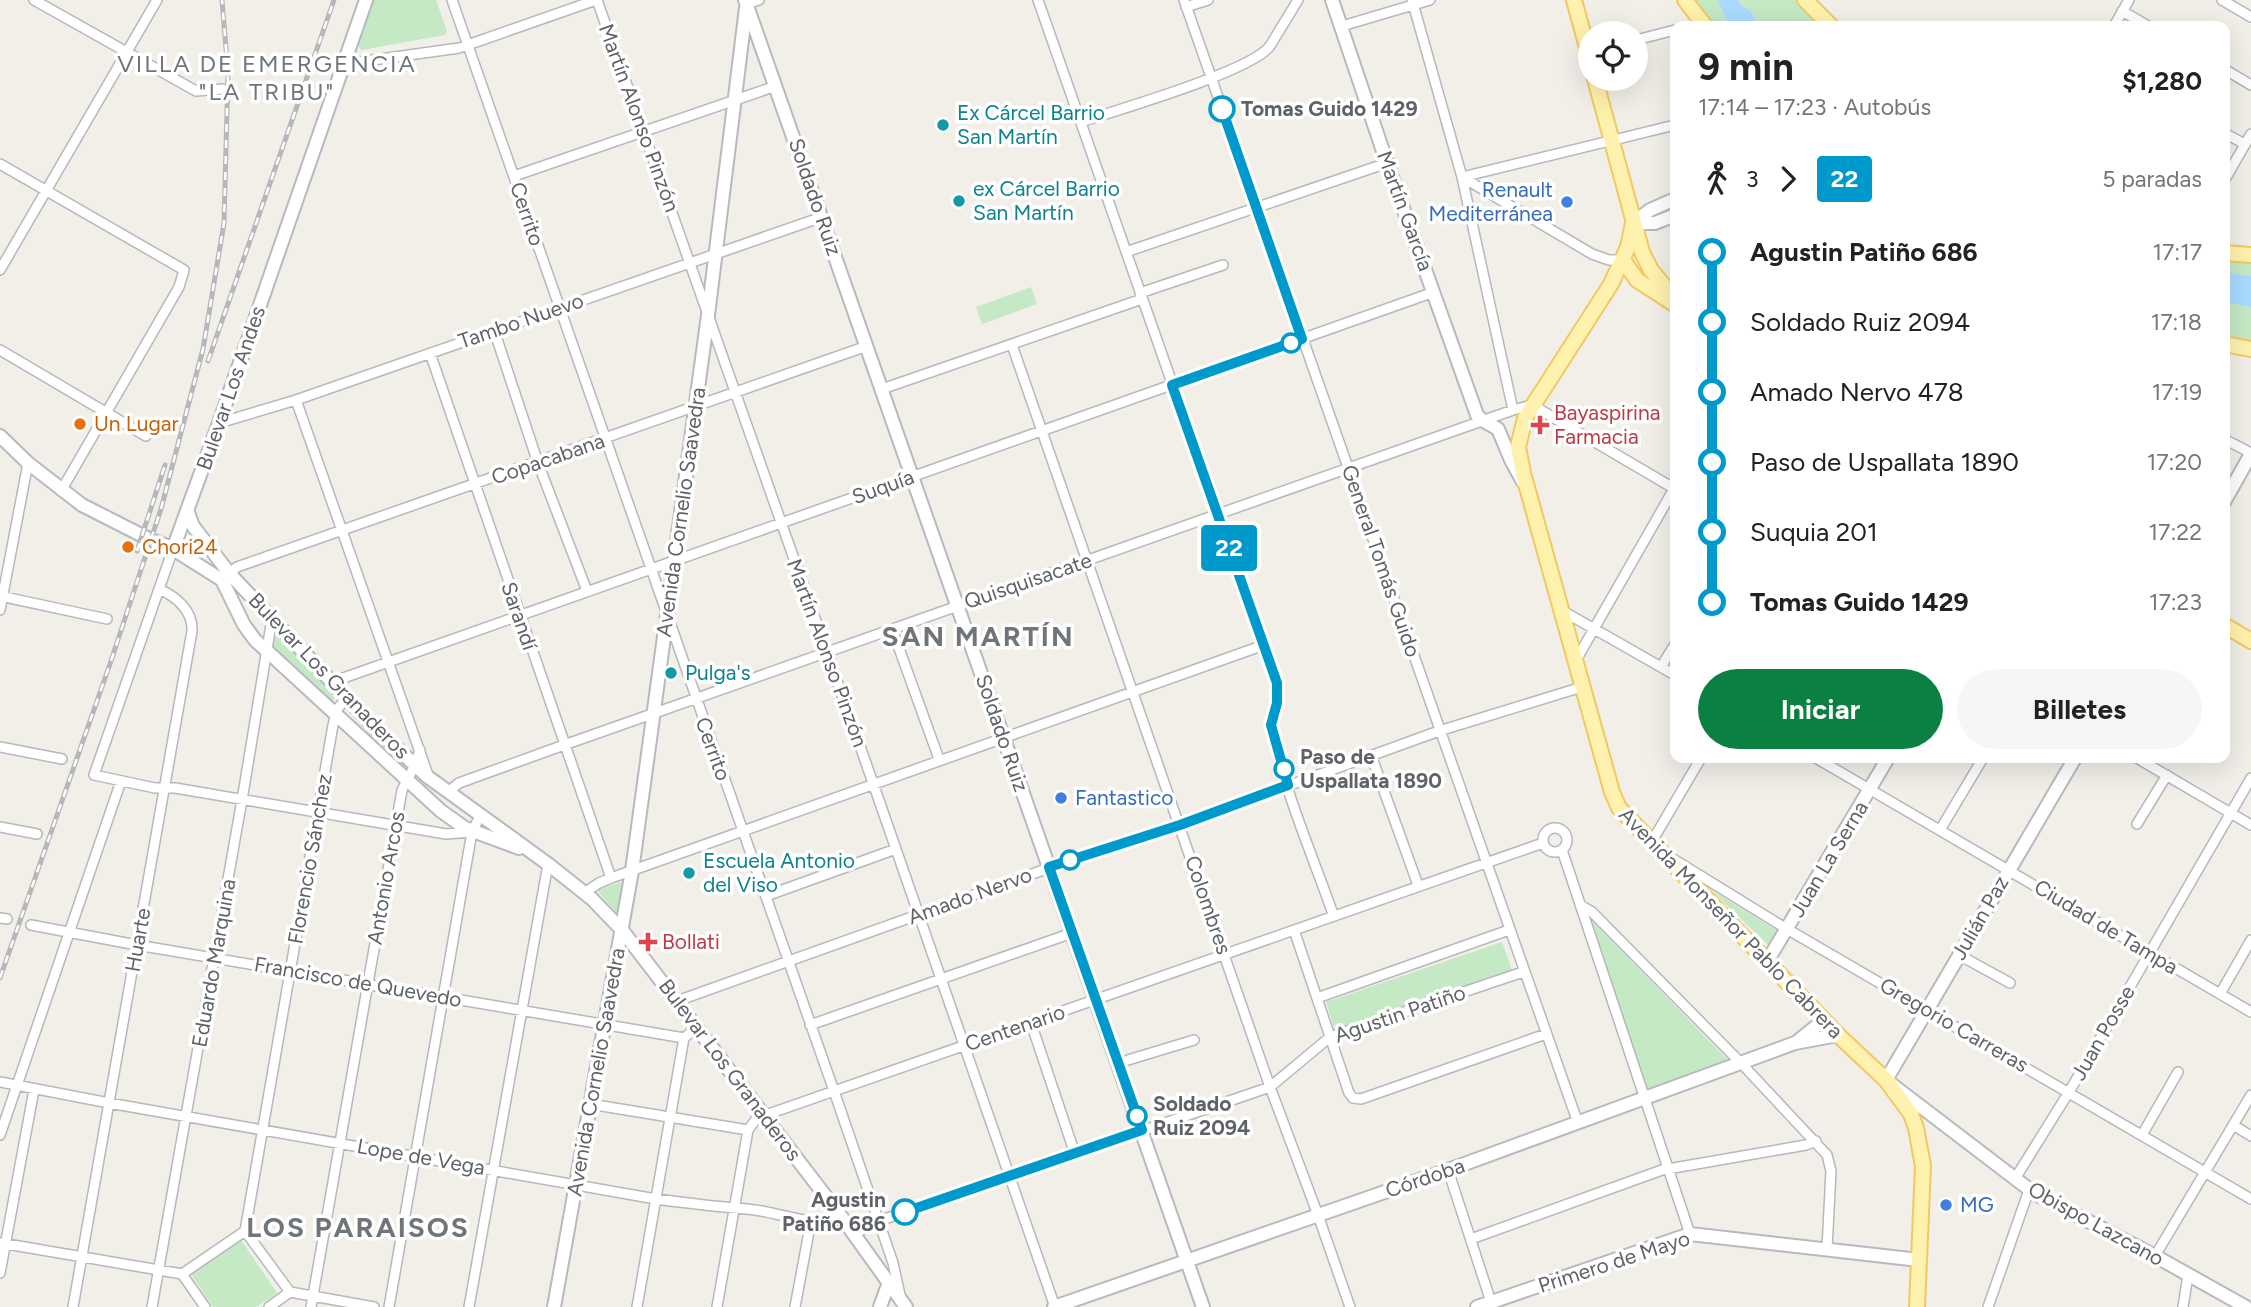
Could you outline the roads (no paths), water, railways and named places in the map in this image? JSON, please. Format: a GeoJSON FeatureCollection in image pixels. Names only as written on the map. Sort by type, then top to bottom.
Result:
{"type":"FeatureCollection","features":[{"type":"Feature","properties":{"kind":"main road","name":"Bulevar Los Andes"},"geometry":{"type":"LineString","coordinates":[[173,549],[366,0]]}},
{"type":"Feature","properties":{"kind":"main road","name":"Martín García"},"geometry":{"type":"LineString","coordinates":[[1332,0],[1477,415],[1498,429],[1529,494]]}},
{"type":"Feature","properties":{"kind":"main road"},"geometry":{"type":"LineString","coordinates":[[1574,0],[1580,21]]}},
{"type":"Feature","properties":{"kind":"main road"},"geometry":{"type":"LineString","coordinates":[[1685,0],[1698,21]]}},
{"type":"Feature","properties":{"kind":"main road"},"geometry":{"type":"LineString","coordinates":[[1799,0],[1816,21]]}},
{"type":"Feature","properties":{"kind":"main road"},"geometry":{"type":"LineString","coordinates":[[1805,0],[1826,21]]}},
{"type":"Feature","properties":{"kind":"main road","name":"Soldado Ruiz"},"geometry":{"type":"LineString","coordinates":[[750,1],[776,86],[1203,1307]]}},
{"type":"Feature","properties":{"kind":"main road","name":"Avenida Cornelio Saavedra"},"geometry":{"type":"LineString","coordinates":[[554,1307],[632,871],[750,1]]}},
{"type":"Feature","properties":{"kind":"main road"},"geometry":{"type":"LineString","coordinates":[[1598,91],[1633,223],[1651,270],[1670,293]]}},
{"type":"Feature","properties":{"kind":"main road"},"geometry":{"type":"LineString","coordinates":[[1633,223],[1650,209],[1670,201]]}},
{"type":"Feature","properties":{"kind":"main road"},"geometry":{"type":"LineString","coordinates":[[1633,223],[1655,223],[1670,217]]}},
{"type":"Feature","properties":{"kind":"main road","name":"Avenida Monseñor Pablo Cabrera"},"geometry":{"type":"LineString","coordinates":[[1633,223],[1623,260],[1611,284],[1532,405],[1522,425],[1518,447],[1529,494],[1615,800],[1626,817],[1768,960],[1838,1035],[1886,1080],[1905,1104],[1916,1128],[1923,1181],[1917,1307]]}},
{"type":"Feature","properties":{"kind":"main road"},"geometry":{"type":"LineString","coordinates":[[2230,253],[2251,255]]}},
{"type":"Feature","properties":{"kind":"main road"},"geometry":{"type":"LineString","coordinates":[[1623,260],[1637,280],[1670,302]]}},
{"type":"Feature","properties":{"kind":"main road"},"geometry":{"type":"LineString","coordinates":[[1611,284],[1625,278],[1637,280]]}},
{"type":"Feature","properties":{"kind":"main road"},"geometry":{"type":"LineString","coordinates":[[2230,345],[2251,349]]}},
{"type":"Feature","properties":{"kind":"main road"},"geometry":{"type":"LineString","coordinates":[[0,436],[61,491],[82,505],[173,549]]}},
{"type":"Feature","properties":{"kind":"main road"},"geometry":{"type":"LineString","coordinates":[[2230,491],[2251,453]]}},
{"type":"Feature","properties":{"kind":"main road","name":"Bulevar Los Granaderos"},"geometry":{"type":"LineString","coordinates":[[187,510],[193,526],[229,573],[347,698],[415,765],[548,864],[584,893],[622,930],[843,1219],[903,1304]]}},
{"type":"Feature","properties":{"kind":"main road","name":"Bulevar Los Granaderos"},"geometry":{"type":"LineString","coordinates":[[173,549],[200,557],[229,573]]}},
{"type":"Feature","properties":{"kind":"main road","name":"Bulevar Los Granaderos"},"geometry":{"type":"LineString","coordinates":[[173,549],[222,580],[244,625],[267,652],[441,811],[472,832],[533,853]]}},
{"type":"Feature","properties":{"kind":"main road"},"geometry":{"type":"LineString","coordinates":[[2230,629],[2251,641]]}},
{"type":"Feature","properties":{"kind":"main road","name":"Juan La Serna"},"geometry":{"type":"LineString","coordinates":[[1768,960],[1885,763]]}},
{"type":"Feature","properties":{"kind":"main road","name":"Julián Paz"},"geometry":{"type":"LineString","coordinates":[[1886,1080],[2072,763]]}},
{"type":"Feature","properties":{"kind":"main road","name":"Córdoba"},"geometry":{"type":"LineString","coordinates":[[1795,1043],[1824,1020]]}},
{"type":"Feature","properties":{"kind":"main road","name":"Córdoba"},"geometry":{"type":"LineString","coordinates":[[1055,1307],[1448,1170],[1795,1043],[1838,1035]]}},
{"type":"Feature","properties":{"kind":"main road","name":"Obispo Lazcano"},"geometry":{"type":"LineString","coordinates":[[1886,1080],[2016,1177],[2029,1190],[2246,1307]]}},
{"type":"Feature","properties":{"kind":"main road"},"geometry":{"type":"LineString","coordinates":[[1916,1128],[1922,1117],[1936,1116]]}},
{"type":"Feature","properties":{"kind":"main road","name":"Primero de Mayo"},"geometry":{"type":"LineString","coordinates":[[1478,1307],[1492,1305],[1690,1234],[1919,1260]]}},
{"type":"Feature","properties":{"kind":"main road"},"geometry":{"type":"LineString","coordinates":[[880,1307],[888,1285]]}},
{"type":"Feature","properties":{"kind":"street"},"geometry":{"type":"LineString","coordinates":[[34,0],[197,90],[223,89]]}},
{"type":"Feature","properties":{"kind":"street"},"geometry":{"type":"LineString","coordinates":[[0,270],[157,0]]}},
{"type":"Feature","properties":{"kind":"street","name":"Cerrito"},"geometry":{"type":"LineString","coordinates":[[452,0],[879,1221],[903,1304]]}},
{"type":"Feature","properties":{"kind":"street"},"geometry":{"type":"LineString","coordinates":[[345,59],[359,62],[468,45],[597,0]]}},
{"type":"Feature","properties":{"kind":"street","name":"Martín Alonso Pinzón"},"geometry":{"type":"LineString","coordinates":[[597,0],[1055,1307]]}},
{"type":"Feature","properties":{"kind":"street"},"geometry":{"type":"LineString","coordinates":[[1038,0],[1277,683],[1277,703],[1271,725],[1288,785],[1334,915]]}},
{"type":"Feature","properties":{"kind":"street"},"geometry":{"type":"LineString","coordinates":[[1185,4],[1208,0]]}},
{"type":"Feature","properties":{"kind":"street"},"geometry":{"type":"LineString","coordinates":[[1080,122],[1211,78],[1265,53],[1298,0]]}},
{"type":"Feature","properties":{"kind":"street"},"geometry":{"type":"LineString","coordinates":[[1342,26],[1413,2],[1430,0]]}},
{"type":"Feature","properties":{"kind":"street"},"geometry":{"type":"LineString","coordinates":[[2117,21],[2129,0]]}},
{"type":"Feature","properties":{"kind":"street"},"geometry":{"type":"LineString","coordinates":[[2222,0],[2251,17]]}},
{"type":"Feature","properties":{"kind":"street"},"geometry":{"type":"LineString","coordinates":[[1413,2],[1462,177],[1513,410]]}},
{"type":"Feature","properties":{"kind":"street","name":"General Tomás Guido"},"geometry":{"type":"LineString","coordinates":[[1185,4],[1578,1123]]}},
{"type":"Feature","properties":{"kind":"street"},"geometry":{"type":"LineString","coordinates":[[2122,11],[2139,21]]}},
{"type":"Feature","properties":{"kind":"street"},"geometry":{"type":"LineString","coordinates":[[1648,37],[1670,31]]}},
{"type":"Feature","properties":{"kind":"street"},"geometry":{"type":"LineString","coordinates":[[2230,73],[2251,85]]}},
{"type":"Feature","properties":{"kind":"street"},"geometry":{"type":"LineString","coordinates":[[514,176],[776,86]]}},
{"type":"Feature","properties":{"kind":"street"},"geometry":{"type":"LineString","coordinates":[[1462,177],[1670,126]]}},
{"type":"Feature","properties":{"kind":"street"},"geometry":{"type":"LineString","coordinates":[[2230,170],[2251,134]]}},
{"type":"Feature","properties":{"kind":"street"},"geometry":{"type":"LineString","coordinates":[[2230,135],[2245,144]]}},
{"type":"Feature","properties":{"kind":"street"},"geometry":{"type":"LineString","coordinates":[[1126,253],[1387,163]]}},
{"type":"Feature","properties":{"kind":"street"},"geometry":{"type":"LineString","coordinates":[[0,164],[184,270],[179,287],[61,491]]}},
{"type":"Feature","properties":{"kind":"street"},"geometry":{"type":"LineString","coordinates":[[1462,177],[1592,254],[1609,260],[1623,260]]}},
{"type":"Feature","properties":{"kind":"street","name":"Tambo Nuevo"},"geometry":{"type":"LineString","coordinates":[[219,423],[296,400],[822,217]]}},
{"type":"Feature","properties":{"kind":"street"},"geometry":{"type":"LineString","coordinates":[[882,389],[1012,345],[1223,265]]}},
{"type":"Feature","properties":{"kind":"street","name":"Suquía"},"geometry":{"type":"LineString","coordinates":[[332,682],[1434,292]]}},
{"type":"Feature","properties":{"kind":"street"},"geometry":{"type":"LineString","coordinates":[[494,330],[538,463],[587,591]]}},
{"type":"Feature","properties":{"kind":"street","name":"Colombres"},"geometry":{"type":"LineString","coordinates":[[1012,345],[1270,1087],[1350,1307]]}},
{"type":"Feature","properties":{"kind":"street","name":"Copacabana"},"geometry":{"type":"LineString","coordinates":[[229,573],[237,567],[343,528],[538,463],[867,346]]}},
{"type":"Feature","properties":{"kind":"street"},"geometry":{"type":"LineString","coordinates":[[0,350],[146,436]]}},
{"type":"Feature","properties":{"kind":"street","name":"Sarandí"},"geometry":{"type":"LineString","coordinates":[[430,353],[611,878]]}},
{"type":"Feature","properties":{"kind":"street"},"geometry":{"type":"LineString","coordinates":[[296,400],[428,777]]}},
{"type":"Feature","properties":{"kind":"street"},"geometry":{"type":"LineString","coordinates":[[1532,405],[1670,485]]}},
{"type":"Feature","properties":{"kind":"street","name":"Quisquisacate"},"geometry":{"type":"LineString","coordinates":[[448,792],[459,783],[564,745],[957,605],[1218,516],[1482,420],[1532,405]]}},
{"type":"Feature","properties":{"kind":"street"},"geometry":{"type":"LineString","coordinates":[[2230,442],[2251,453]]}},
{"type":"Feature","properties":{"kind":"street"},"geometry":{"type":"LineString","coordinates":[[0,610],[28,463]]}},
{"type":"Feature","properties":{"kind":"street"},"geometry":{"type":"LineString","coordinates":[[1575,662],[1670,497]]}},
{"type":"Feature","properties":{"kind":"street","name":"Bulevar Los Andes"},"geometry":{"type":"LineString","coordinates":[[121,781],[94,775],[173,549]]}},
{"type":"Feature","properties":{"kind":"street","name":"Huarte"},"geometry":{"type":"LineString","coordinates":[[73,1307],[192,622],[188,611],[171,595],[159,589]]}},
{"type":"Feature","properties":{"kind":"street"},"geometry":{"type":"LineString","coordinates":[[1,597],[107,619]]}},
{"type":"Feature","properties":{"kind":"street"},"geometry":{"type":"LineString","coordinates":[[1561,610],[1670,672]]}},
{"type":"Feature","properties":{"kind":"street","name":"Eduardo Marquina"},"geometry":{"type":"LineString","coordinates":[[152,1307],[272,619]]}},
{"type":"Feature","properties":{"kind":"street"},"geometry":{"type":"LineString","coordinates":[[892,629],[939,760]]}},
{"type":"Feature","properties":{"kind":"street"},"geometry":{"type":"LineString","coordinates":[[584,893],[611,878],[1264,645]]}},
{"type":"Feature","properties":{"kind":"street"},"geometry":{"type":"LineString","coordinates":[[1661,667],[1670,652]]}},
{"type":"Feature","properties":{"kind":"street","name":"Amado Nervo"},"geometry":{"type":"LineString","coordinates":[[677,1001],[1049,867],[1180,825],[1439,731],[1582,687]]}},
{"type":"Feature","properties":{"kind":"street","name":"Florencio Sánchez"},"geometry":{"type":"LineString","coordinates":[[245,1231],[336,714],[347,698]]}},
{"type":"Feature","properties":{"kind":"street"},"geometry":{"type":"LineString","coordinates":[[0,747],[62,759]]}},
{"type":"Feature","properties":{"kind":"street","name":"Antonio Arcos"},"geometry":{"type":"LineString","coordinates":[[311,1307],[402,790],[420,750]]}},
{"type":"Feature","properties":{"kind":"street"},"geometry":{"type":"LineString","coordinates":[[1371,755],[1418,885]]}},
{"type":"Feature","properties":{"kind":"street"},"geometry":{"type":"LineString","coordinates":[[1655,847],[1698,763]]}},
{"type":"Feature","properties":{"kind":"street","name":"Ciudad de Tampa"},"geometry":{"type":"LineString","coordinates":[[1825,763],[2251,1012]]}},
{"type":"Feature","properties":{"kind":"street"},"geometry":{"type":"LineString","coordinates":[[1940,830],[1980,763]]}},
{"type":"Feature","properties":{"kind":"street"},"geometry":{"type":"LineString","coordinates":[[2146,763],[2251,825]]}},
{"type":"Feature","properties":{"kind":"street"},"geometry":{"type":"LineString","coordinates":[[2137,824],[2167,775]]}},
{"type":"Feature","properties":{"kind":"street","name":"Juan Posse"},"geometry":{"type":"LineString","coordinates":[[2016,1177],[2251,778]]}},
{"type":"Feature","properties":{"kind":"street"},"geometry":{"type":"LineString","coordinates":[[0,1135],[121,781],[434,832],[455,835],[472,832]]}},
{"type":"Feature","properties":{"kind":"street"},"geometry":{"type":"LineString","coordinates":[[434,832],[441,825],[441,811]]}},
{"type":"Feature","properties":{"kind":"street"},"geometry":{"type":"LineString","coordinates":[[389,1307],[472,832],[480,816]]}},
{"type":"Feature","properties":{"kind":"street"},"geometry":{"type":"LineString","coordinates":[[0,827],[37,834]]}},
{"type":"Feature","properties":{"kind":"street"},"geometry":{"type":"LineString","coordinates":[[1552,828],[1559,828],[1567,836],[1567,844],[1556,852],[1549,850],[1543,843],[1546,832],[1552,828]]}},
{"type":"Feature","properties":{"kind":"street","name":"Centenario"},"geometry":{"type":"LineString","coordinates":[[764,1116],[1543,843]]}},
{"type":"Feature","properties":{"kind":"street","name":"Gregorio Carreras"},"geometry":{"type":"LineString","coordinates":[[1655,847],[1787,929],[2251,1199]]}},
{"type":"Feature","properties":{"kind":"street"},"geometry":{"type":"LineString","coordinates":[[766,896],[896,849]]}},
{"type":"Feature","properties":{"kind":"street"},"geometry":{"type":"LineString","coordinates":[[1562,850],[1690,1234]]}},
{"type":"Feature","properties":{"kind":"street"},"geometry":{"type":"LineString","coordinates":[[469,1307],[548,864]]}},
{"type":"Feature","properties":{"kind":"street"},"geometry":{"type":"LineString","coordinates":[[1580,905],[1592,912],[1741,1063],[1827,1155],[1831,1171],[1827,1250]]}},
{"type":"Feature","properties":{"kind":"street","name":"Francisco de Quevedo"},"geometry":{"type":"LineString","coordinates":[[31,925],[684,1038]]}},
{"type":"Feature","properties":{"kind":"street"},"geometry":{"type":"LineString","coordinates":[[1294,930],[1349,1093],[1353,1098],[1361,1099],[1546,1034]]}},
{"type":"Feature","properties":{"kind":"street"},"geometry":{"type":"LineString","coordinates":[[1317,998],[1509,930]]}},
{"type":"Feature","properties":{"kind":"street"},"geometry":{"type":"LineString","coordinates":[[810,1026],[1072,933]]}},
{"type":"Feature","properties":{"kind":"street"},"geometry":{"type":"LineString","coordinates":[[2220,994],[2251,940]]}},
{"type":"Feature","properties":{"kind":"street"},"geometry":{"type":"LineString","coordinates":[[1959,955],[2010,983]]}},
{"type":"Feature","properties":{"kind":"street","name":"Agustin Patiño"},"geometry":{"type":"LineString","coordinates":[[854,1234],[879,1221],[1270,1087],[1330,1037],[1523,972]]}},
{"type":"Feature","properties":{"kind":"street"},"geometry":{"type":"LineString","coordinates":[[1031,1023],[1075,1154]]}},
{"type":"Feature","properties":{"kind":"street"},"geometry":{"type":"LineString","coordinates":[[637,1307],[684,1038],[696,1027]]}},
{"type":"Feature","properties":{"kind":"street"},"geometry":{"type":"LineString","coordinates":[[1118,1063],[1194,1040]]}},
{"type":"Feature","properties":{"kind":"street"},"geometry":{"type":"LineString","coordinates":[[2142,1135],[2178,1072]]}},
{"type":"Feature","properties":{"kind":"street","name":"Lope de Vega"},"geometry":{"type":"LineString","coordinates":[[0,1082],[109,1104],[656,1199],[747,1209],[823,1223],[843,1219]]}},
{"type":"Feature","properties":{"kind":"street"},"geometry":{"type":"LineString","coordinates":[[0,1273],[2,1243],[34,1090]]}},
{"type":"Feature","properties":{"kind":"street"},"geometry":{"type":"LineString","coordinates":[[2155,1256],[2251,1095]]}},
{"type":"Feature","properties":{"kind":"street"},"geometry":{"type":"LineString","coordinates":[[590,1104],[748,1130]]}},
{"type":"Feature","properties":{"kind":"street"},"geometry":{"type":"LineString","coordinates":[[717,1307],[748,1130],[754,1120],[764,1116]]}},
{"type":"Feature","properties":{"kind":"street"},"geometry":{"type":"LineString","coordinates":[[2233,1125],[2251,1136]]}},
{"type":"Feature","properties":{"kind":"street"},"geometry":{"type":"LineString","coordinates":[[1471,1239],[1670,1169],[1816,1141]]}},
{"type":"Feature","properties":{"kind":"street"},"geometry":{"type":"LineString","coordinates":[[1448,1170],[1492,1305]]}},
{"type":"Feature","properties":{"kind":"street"},"geometry":{"type":"LineString","coordinates":[[1988,1307],[2029,1190]]}},
{"type":"Feature","properties":{"kind":"street"},"geometry":{"type":"LineString","coordinates":[[795,1307],[811,1221]]}},
{"type":"Feature","properties":{"kind":"street"},"geometry":{"type":"LineString","coordinates":[[182,1274],[245,1231],[290,1292],[374,1307]]}},
{"type":"Feature","properties":{"kind":"street"},"geometry":{"type":"LineString","coordinates":[[2,1243],[182,1274],[205,1307]]}},
{"type":"Feature","properties":{"kind":"street"},"geometry":{"type":"LineString","coordinates":[[2183,1307],[2188,1275]]}},
{"type":"Feature","properties":{"kind":"street"},"geometry":{"type":"LineString","coordinates":[[269,1307],[290,1292]]}},
{"type":"Feature","properties":{"kind":"water"},"geometry":{"type":"Polygon","coordinates":[[[1718,0],[1739,0],[1742,6],[1750,10],[1756,21],[1728,21],[1718,0]]]}},
{"type":"Feature","properties":{"kind":"water"},"geometry":{"type":"Polygon","coordinates":[[[2230,273],[2251,276],[2251,307],[2230,303],[2230,273]]]}},
{"type":"Feature","properties":{"kind":"railway"},"geometry":{"type":"LineString","coordinates":[[0,978],[161,509],[203,349],[224,223],[228,73],[222,0]]}},
{"type":"Feature","properties":{"kind":"railway"},"geometry":{"type":"LineString","coordinates":[[208,361],[334,0]]}},
{"type":"Feature","properties":{"kind":"railway"},"geometry":{"type":"LineString","coordinates":[[137,551],[165,465]]}},
{"type":"Feature","properties":{"kind":"place","name":"Tomas Guido 1429"},"geometry":{"type":"Point","coordinates":[1222,109]}},
{"type":"Feature","properties":{"kind":"place","name":"Ex Cárcel Barrio San Martín"},"geometry":{"type":"Point","coordinates":[943,125]}},
{"type":"Feature","properties":{"kind":"place","name":"ex Cárcel Barrio San Martín"},"geometry":{"type":"Point","coordinates":[959,201]}},
{"type":"Feature","properties":{"kind":"place","name":"Renault Mediterránea"},"geometry":{"type":"Point","coordinates":[1567,202]}},
{"type":"Feature","properties":{"kind":"place","name":"Un Lugar"},"geometry":{"type":"Point","coordinates":[80,424]}},
{"type":"Feature","properties":{"kind":"place","name":"Bayaspirina Farmacia"},"geometry":{"type":"Point","coordinates":[1540,425]}},
{"type":"Feature","properties":{"kind":"place","name":"Chori24"},"geometry":{"type":"Point","coordinates":[128,547]}},
{"type":"Feature","properties":{"kind":"place","name":"Pulga's"},"geometry":{"type":"Point","coordinates":[671,673]}},
{"type":"Feature","properties":{"kind":"place","name":"Paso de Uspallata 1890"},"geometry":{"type":"Point","coordinates":[1284,769]}},
{"type":"Feature","properties":{"kind":"place","name":"Fantastico"},"geometry":{"type":"Point","coordinates":[1061,798]}},
{"type":"Feature","properties":{"kind":"place","name":"Escuela Antonio del Viso"},"geometry":{"type":"Point","coordinates":[689,873]}},
{"type":"Feature","properties":{"kind":"place","name":"Bollati"},"geometry":{"type":"Point","coordinates":[648,942]}},
{"type":"Feature","properties":{"kind":"place","name":"Soldado Ruiz 2094"},"geometry":{"type":"Point","coordinates":[1137,1116]}},
{"type":"Feature","properties":{"kind":"place","name":"MG"},"geometry":{"type":"Point","coordinates":[1946,1205]}},
{"type":"Feature","properties":{"kind":"place","name":"Agustin Patiño 686"},"geometry":{"type":"Point","coordinates":[905,1212]}},
{"type":"Feature","properties":{"kind":"district","name":"VILLA DE EMERGENCIA \"LA TRIBU\""},"geometry":{"type":"Point","coordinates":[267,78]}},
{"type":"Feature","properties":{"kind":"district","name":"SAN MARTÍN"},"geometry":{"type":"Point","coordinates":[978,636]}},
{"type":"Feature","properties":{"kind":"district","name":"LOS PARAISOS"},"geometry":{"type":"Point","coordinates":[358,1227]}}]}
